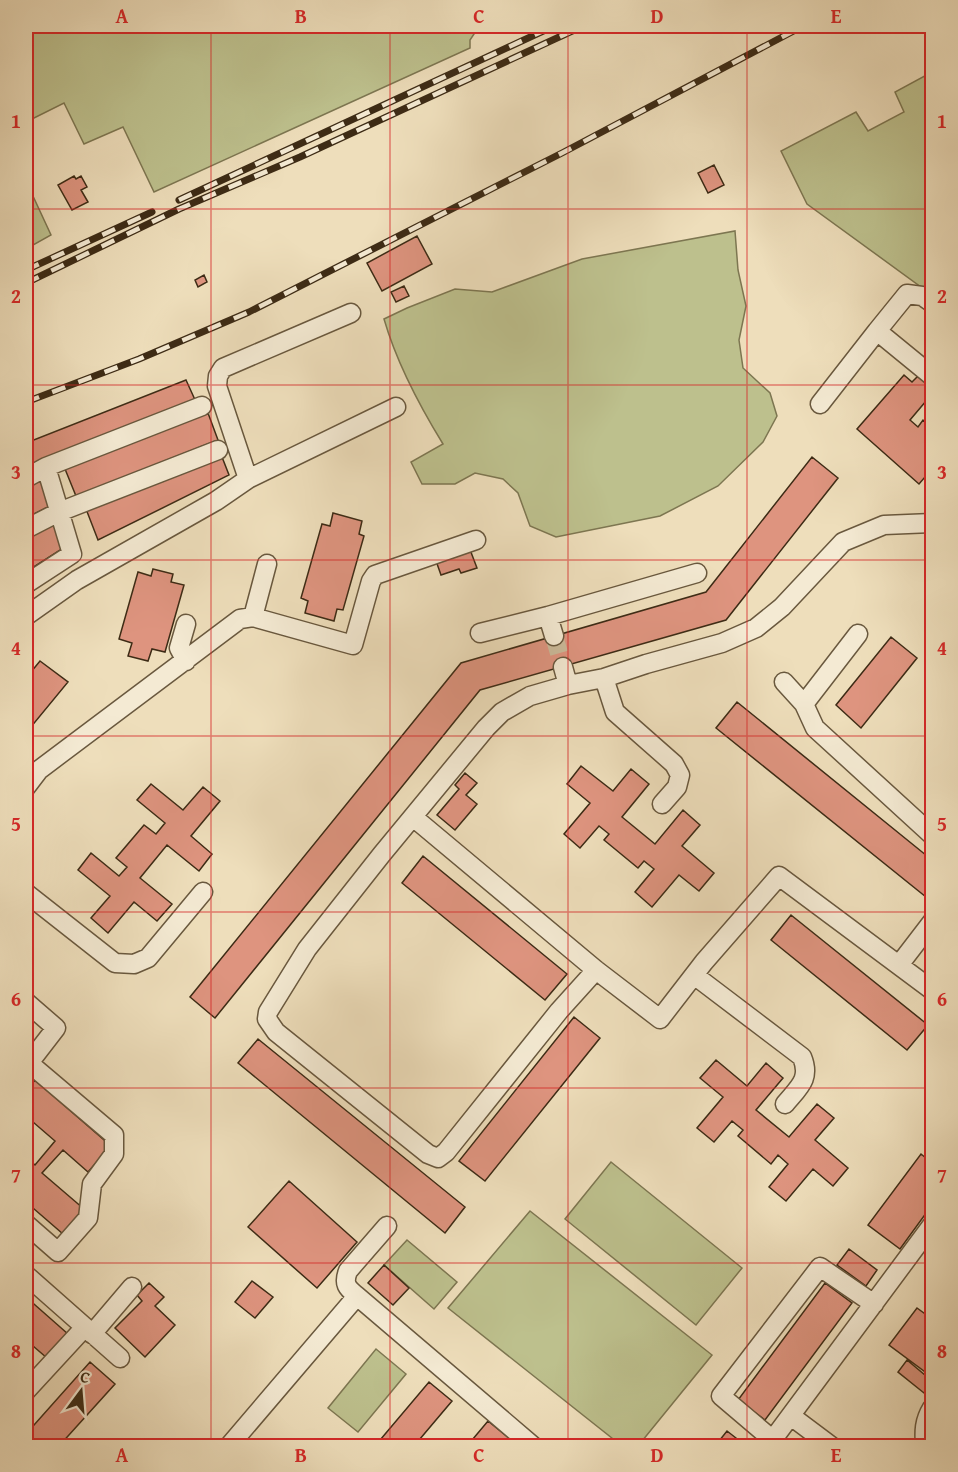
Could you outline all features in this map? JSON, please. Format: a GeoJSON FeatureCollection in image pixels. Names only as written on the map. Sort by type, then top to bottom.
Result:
{"type":"FeatureCollection","features":[{"type":"Feature","properties":{"kind":"lane"},"geometry":{"type":"LineString","coordinates":[[820,404],[907,294],[922,296],[933,303]]}},
{"type":"Feature","properties":{"kind":"lane"},"geometry":{"type":"LineString","coordinates":[[248,479],[217,386],[218,376],[223,368],[351,313]]}},
{"type":"Feature","properties":{"kind":"lane"},"geometry":{"type":"LineString","coordinates":[[877,331],[933,376]]}},
{"type":"Feature","properties":{"kind":"lane"},"geometry":{"type":"LineString","coordinates":[[26,478],[46,467],[202,406]]}},
{"type":"Feature","properties":{"kind":"lane"},"geometry":{"type":"LineString","coordinates":[[26,616],[77,580],[216,501],[248,479],[396,407]]}},
{"type":"Feature","properties":{"kind":"lane"},"geometry":{"type":"LineString","coordinates":[[26,529],[59,512],[218,450]]}},
{"type":"Feature","properties":{"kind":"lane"},"geometry":{"type":"LineString","coordinates":[[46,467],[72,554],[77,580]]}},
{"type":"Feature","properties":{"kind":"lane"},"geometry":{"type":"LineString","coordinates":[[596,970],[559,1011],[446,1152],[438,1158],[428,1154],[276,1032],[267,1019],[268,1012],[307,949],[382,854],[486,728],[502,712],[530,696],[604,678],[722,643],[756,628],[782,608],[843,542],[884,525],[933,523]]}},
{"type":"Feature","properties":{"kind":"lane"},"geometry":{"type":"LineString","coordinates":[[26,787],[39,770],[240,619],[253,617],[353,645],[371,581],[375,575],[476,540]]}},
{"type":"Feature","properties":{"kind":"lane"},"geometry":{"type":"LineString","coordinates":[[26,584],[72,554]]}},
{"type":"Feature","properties":{"kind":"lane"},"geometry":{"type":"LineString","coordinates":[[253,617],[267,564]]}},
{"type":"Feature","properties":{"kind":"lane"},"geometry":{"type":"LineString","coordinates":[[480,633],[697,573]]}},
{"type":"Feature","properties":{"kind":"lane"},"geometry":{"type":"LineString","coordinates":[[548,616],[554,636]]}},
{"type":"Feature","properties":{"kind":"lane"},"geometry":{"type":"LineString","coordinates":[[186,624],[179,648],[186,661]]}},
{"type":"Feature","properties":{"kind":"lane"},"geometry":{"type":"LineString","coordinates":[[804,704],[858,634]]}},
{"type":"Feature","properties":{"kind":"lane"},"geometry":{"type":"LineString","coordinates":[[563,667],[568,685]]}},
{"type":"Feature","properties":{"kind":"lane"},"geometry":{"type":"LineString","coordinates":[[604,678],[615,712],[674,764],[680,775],[677,787],[662,804]]}},
{"type":"Feature","properties":{"kind":"lane"},"geometry":{"type":"LineString","coordinates":[[784,682],[804,704],[815,728],[933,835]]}},
{"type":"Feature","properties":{"kind":"lane"},"geometry":{"type":"LineString","coordinates":[[413,817],[596,970],[660,1019],[778,876],[933,990]]}},
{"type":"Feature","properties":{"kind":"lane"},"geometry":{"type":"LineString","coordinates":[[26,893],[115,963],[134,964],[148,958],[203,892]]}},
{"type":"Feature","properties":{"kind":"lane"},"geometry":{"type":"LineString","coordinates":[[899,965],[933,922]]}},
{"type":"Feature","properties":{"kind":"lane"},"geometry":{"type":"LineString","coordinates":[[694,975],[802,1057],[806,1067],[804,1080],[785,1104]]}},
{"type":"Feature","properties":{"kind":"lane"},"geometry":{"type":"LineString","coordinates":[[26,1002],[56,1028],[27,1065],[114,1135],[114,1154],[92,1184],[88,1218],[58,1252],[26,1224]]}},
{"type":"Feature","properties":{"kind":"lane"},"geometry":{"type":"LineString","coordinates":[[874,1304],[820,1267],[721,1396],[770,1443],[791,1416],[933,1225]]}},
{"type":"Feature","properties":{"kind":"lane"},"geometry":{"type":"LineString","coordinates":[[387,1226],[348,1271],[345,1280],[347,1288],[533,1446]]}},
{"type":"Feature","properties":{"kind":"lane"},"geometry":{"type":"LineString","coordinates":[[26,1275],[120,1358]]}},
{"type":"Feature","properties":{"kind":"lane"},"geometry":{"type":"LineString","coordinates":[[26,1391],[132,1287]]}},
{"type":"Feature","properties":{"kind":"lane"},"geometry":{"type":"LineString","coordinates":[[229,1446],[357,1296]]}},
{"type":"Feature","properties":{"kind":"lane"},"geometry":{"type":"LineString","coordinates":[[925,1446],[926,1420],[933,1408]]}},
{"type":"Feature","properties":{"kind":"lane"},"geometry":{"type":"LineString","coordinates":[[791,1416],[831,1446]]}},
{"type":"Feature","properties":{"kind":"green space"},"geometry":{"type":"Polygon","coordinates":[[[26,26],[478,26],[478,28],[470,40],[470,48],[154,192],[123,127],[84,144],[64,103],[26,122],[26,26]]]}},
{"type":"Feature","properties":{"kind":"green space"},"geometry":{"type":"Polygon","coordinates":[[[932,72],[932,295],[807,204],[781,151],[856,112],[868,131],[904,112],[895,92],[932,72]]]}},
{"type":"Feature","properties":{"kind":"green space"},"geometry":{"type":"Polygon","coordinates":[[[26,181],[51,235],[26,249],[26,181]]]}},
{"type":"Feature","properties":{"kind":"green space"},"geometry":{"type":"Polygon","coordinates":[[[735,231],[738,270],[746,306],[739,340],[743,368],[770,393],[777,416],[763,442],[718,486],[660,516],[556,537],[530,526],[518,493],[503,479],[475,473],[455,484],[422,484],[411,462],[443,444],[409,384],[384,319],[455,289],[492,292],[582,259],[735,231]]]}},
{"type":"Feature","properties":{"kind":"green space"},"geometry":{"type":"Polygon","coordinates":[[[611,1162],[742,1268],[696,1325],[565,1219],[611,1162]]]}},
{"type":"Feature","properties":{"kind":"green space"},"geometry":{"type":"Polygon","coordinates":[[[530,1211],[712,1355],[638,1446],[622,1446],[448,1308],[530,1211]]]}},
{"type":"Feature","properties":{"kind":"green space"},"geometry":{"type":"Polygon","coordinates":[[[407,1240],[457,1282],[434,1309],[384,1265],[407,1240]]]}},
{"type":"Feature","properties":{"kind":"green space"},"geometry":{"type":"Polygon","coordinates":[[[376,1349],[406,1374],[358,1432],[328,1408],[376,1349]]]}},
{"type":"Feature","properties":{"kind":"building"},"geometry":{"type":"Polygon","coordinates":[[[714,165],[724,185],[708,193],[698,173],[714,165]]]}},
{"type":"Feature","properties":{"kind":"building"},"geometry":{"type":"Polygon","coordinates":[[[74,176],[76,179],[81,176],[87,187],[81,190],[88,202],[72,210],[58,185],[74,176]]]}},
{"type":"Feature","properties":{"kind":"building"},"geometry":{"type":"Polygon","coordinates":[[[417,236],[432,264],[382,291],[367,263],[417,236]]]}},
{"type":"Feature","properties":{"kind":"building"},"geometry":{"type":"Polygon","coordinates":[[[204,275],[207,282],[198,287],[195,280],[204,275]]]}},
{"type":"Feature","properties":{"kind":"building"},"geometry":{"type":"Polygon","coordinates":[[[404,286],[409,296],[396,302],[391,292],[404,286]]]}},
{"type":"Feature","properties":{"kind":"building"},"geometry":{"type":"Polygon","coordinates":[[[925,374],[932,381],[932,394],[910,420],[918,427],[923,420],[932,428],[932,472],[931,470],[919,484],[857,429],[904,375],[912,382],[918,376],[921,379],[925,374]]]}},
{"type":"Feature","properties":{"kind":"building"},"geometry":{"type":"Polygon","coordinates":[[[186,380],[196,402],[26,468],[26,443],[186,380]]]}},
{"type":"Feature","properties":{"kind":"building"},"geometry":{"type":"Polygon","coordinates":[[[208,413],[218,440],[76,496],[65,469],[208,413]]]}},
{"type":"Feature","properties":{"kind":"building"},"geometry":{"type":"Polygon","coordinates":[[[222,457],[229,475],[98,540],[86,509],[222,457]]]}},
{"type":"Feature","properties":{"kind":"building"},"geometry":{"type":"Polygon","coordinates":[[[812,457],[838,478],[726,620],[480,690],[215,1018],[190,997],[461,663],[706,592],[812,457]]]}},
{"type":"Feature","properties":{"kind":"building"},"geometry":{"type":"Polygon","coordinates":[[[40,478],[54,504],[26,518],[26,486],[40,478]]]}},
{"type":"Feature","properties":{"kind":"building"},"geometry":{"type":"Polygon","coordinates":[[[333,513],[362,521],[359,534],[364,536],[343,610],[337,609],[334,621],[305,613],[308,601],[301,598],[322,524],[330,526],[333,513]]]}},
{"type":"Feature","properties":{"kind":"building"},"geometry":{"type":"Polygon","coordinates":[[[55,523],[65,547],[26,572],[26,538],[55,523]]]}},
{"type":"Feature","properties":{"kind":"building"},"geometry":{"type":"Polygon","coordinates":[[[469,547],[477,568],[461,573],[459,569],[441,575],[435,558],[469,547]]]}},
{"type":"Feature","properties":{"kind":"building"},"geometry":{"type":"Polygon","coordinates":[[[153,569],[173,574],[171,582],[184,585],[165,652],[152,649],[148,661],[128,656],[132,643],[119,639],[138,572],[151,576],[153,569]]]}},
{"type":"Feature","properties":{"kind":"building"},"geometry":{"type":"Polygon","coordinates":[[[891,637],[917,658],[861,728],[836,705],[891,637]]]}},
{"type":"Feature","properties":{"kind":"building"},"geometry":{"type":"Polygon","coordinates":[[[40,661],[68,682],[26,733],[26,678],[40,661]]]}},
{"type":"Feature","properties":{"kind":"building"},"geometry":{"type":"Polygon","coordinates":[[[737,702],[932,860],[932,889],[926,897],[716,728],[737,702]]]}},
{"type":"Feature","properties":{"kind":"building"},"geometry":{"type":"Polygon","coordinates":[[[581,766],[613,791],[631,769],[649,784],[622,817],[655,844],[683,810],[700,825],[682,846],[714,873],[699,891],[679,875],[652,907],[635,892],[654,869],[644,861],[638,868],[604,840],[609,834],[599,826],[580,848],[564,834],[590,803],[567,784],[581,766]]]}},
{"type":"Feature","properties":{"kind":"building"},"geometry":{"type":"Polygon","coordinates":[[[465,773],[477,783],[466,795],[477,804],[455,830],[437,815],[459,789],[455,785],[465,773]]]}},
{"type":"Feature","properties":{"kind":"building"},"geometry":{"type":"Polygon","coordinates":[[[151,784],[183,810],[203,787],[220,801],[191,836],[212,854],[199,871],[167,845],[140,878],[172,904],[157,921],[134,902],[108,933],[91,918],[110,896],[78,870],[91,853],[119,876],[127,867],[116,858],[144,825],[156,834],[165,823],[137,800],[151,784]]]}},
{"type":"Feature","properties":{"kind":"building"},"geometry":{"type":"Polygon","coordinates":[[[423,856],[567,974],[545,1000],[402,883],[423,856]]]}},
{"type":"Feature","properties":{"kind":"building"},"geometry":{"type":"Polygon","coordinates":[[[791,915],[928,1025],[907,1050],[771,940],[791,915]]]}},
{"type":"Feature","properties":{"kind":"building"},"geometry":{"type":"Polygon","coordinates":[[[574,1017],[600,1038],[485,1181],[459,1161],[574,1017]]]}},
{"type":"Feature","properties":{"kind":"building"},"geometry":{"type":"Polygon","coordinates":[[[258,1039],[465,1207],[445,1233],[238,1063],[258,1039]]]}},
{"type":"Feature","properties":{"kind":"building"},"geometry":{"type":"Polygon","coordinates":[[[716,1060],[747,1086],[766,1063],[783,1078],[756,1110],[789,1137],[817,1104],[834,1118],[815,1140],[848,1168],[833,1186],[813,1169],[786,1201],[769,1187],[788,1164],[778,1155],[771,1164],[738,1136],[743,1130],[732,1121],[714,1142],[697,1128],[723,1097],[700,1078],[716,1060]]]}},
{"type":"Feature","properties":{"kind":"building"},"geometry":{"type":"Polygon","coordinates":[[[35,1080],[111,1146],[88,1172],[63,1150],[42,1173],[84,1209],[63,1234],[26,1202],[26,1157],[35,1165],[55,1141],[26,1116],[26,1091],[35,1080]]]}},
{"type":"Feature","properties":{"kind":"building"},"geometry":{"type":"Polygon","coordinates":[[[921,1154],[932,1163],[932,1205],[900,1249],[868,1225],[921,1154]]]}},
{"type":"Feature","properties":{"kind":"building"},"geometry":{"type":"Polygon","coordinates":[[[289,1181],[357,1242],[317,1288],[248,1227],[289,1181]]]}},
{"type":"Feature","properties":{"kind":"building"},"geometry":{"type":"Polygon","coordinates":[[[849,1249],[877,1270],[866,1286],[837,1265],[849,1249]]]}},
{"type":"Feature","properties":{"kind":"building"},"geometry":{"type":"Polygon","coordinates":[[[384,1265],[409,1288],[393,1305],[368,1283],[384,1265]]]}},
{"type":"Feature","properties":{"kind":"building"},"geometry":{"type":"Polygon","coordinates":[[[252,1281],[273,1297],[255,1318],[235,1302],[252,1281]]]}},
{"type":"Feature","properties":{"kind":"building"},"geometry":{"type":"Polygon","coordinates":[[[149,1283],[164,1297],[155,1306],[175,1325],[145,1357],[115,1328],[142,1301],[137,1295],[149,1283]]]}},
{"type":"Feature","properties":{"kind":"building"},"geometry":{"type":"Polygon","coordinates":[[[825,1283],[852,1303],[765,1420],[738,1400],[825,1283]]]}},
{"type":"Feature","properties":{"kind":"building"},"geometry":{"type":"Polygon","coordinates":[[[26,1297],[68,1334],[47,1358],[26,1340],[26,1297]]]}},
{"type":"Feature","properties":{"kind":"building"},"geometry":{"type":"Polygon","coordinates":[[[917,1308],[932,1319],[932,1377],[889,1345],[917,1308]]]}},
{"type":"Feature","properties":{"kind":"building"},"geometry":{"type":"Polygon","coordinates":[[[907,1360],[932,1381],[924,1393],[898,1372],[907,1360]]]}},
{"type":"Feature","properties":{"kind":"building"},"geometry":{"type":"Polygon","coordinates":[[[90,1362],[115,1384],[59,1446],[26,1446],[26,1434],[90,1362]]]}},
{"type":"Feature","properties":{"kind":"building"},"geometry":{"type":"Polygon","coordinates":[[[429,1382],[452,1401],[414,1446],[375,1446],[429,1382]]]}},
{"type":"Feature","properties":{"kind":"building"},"geometry":{"type":"Polygon","coordinates":[[[488,1421],[514,1442],[510,1446],[467,1446],[488,1421]]]}},
{"type":"Feature","properties":{"kind":"building"},"geometry":{"type":"Polygon","coordinates":[[[727,1431],[745,1445],[745,1446],[715,1446],[727,1431]]]}},
{"type":"Feature","properties":{"kind":"building"},"geometry":{"type":"Polygon","coordinates":[[[790,1439],[799,1446],[784,1446],[790,1439]]]}},
{"type":"Feature","properties":{"kind":"tunnel"},"geometry":{"type":"LineString","coordinates":[[554,636],[563,667]]}},
{"type":"Feature","properties":{"kind":"railway"},"geometry":{"type":"LineString","coordinates":[[179,200],[554,26]]}},
{"type":"Feature","properties":{"kind":"railway"},"geometry":{"type":"LineString","coordinates":[[26,283],[179,209],[300,157],[583,26]]}},
{"type":"Feature","properties":{"kind":"railway"},"geometry":{"type":"LineString","coordinates":[[26,402],[139,359],[249,312],[562,153],[803,26]]}},
{"type":"Feature","properties":{"kind":"railway"},"geometry":{"type":"LineString","coordinates":[[26,270],[152,212]]}}]}
